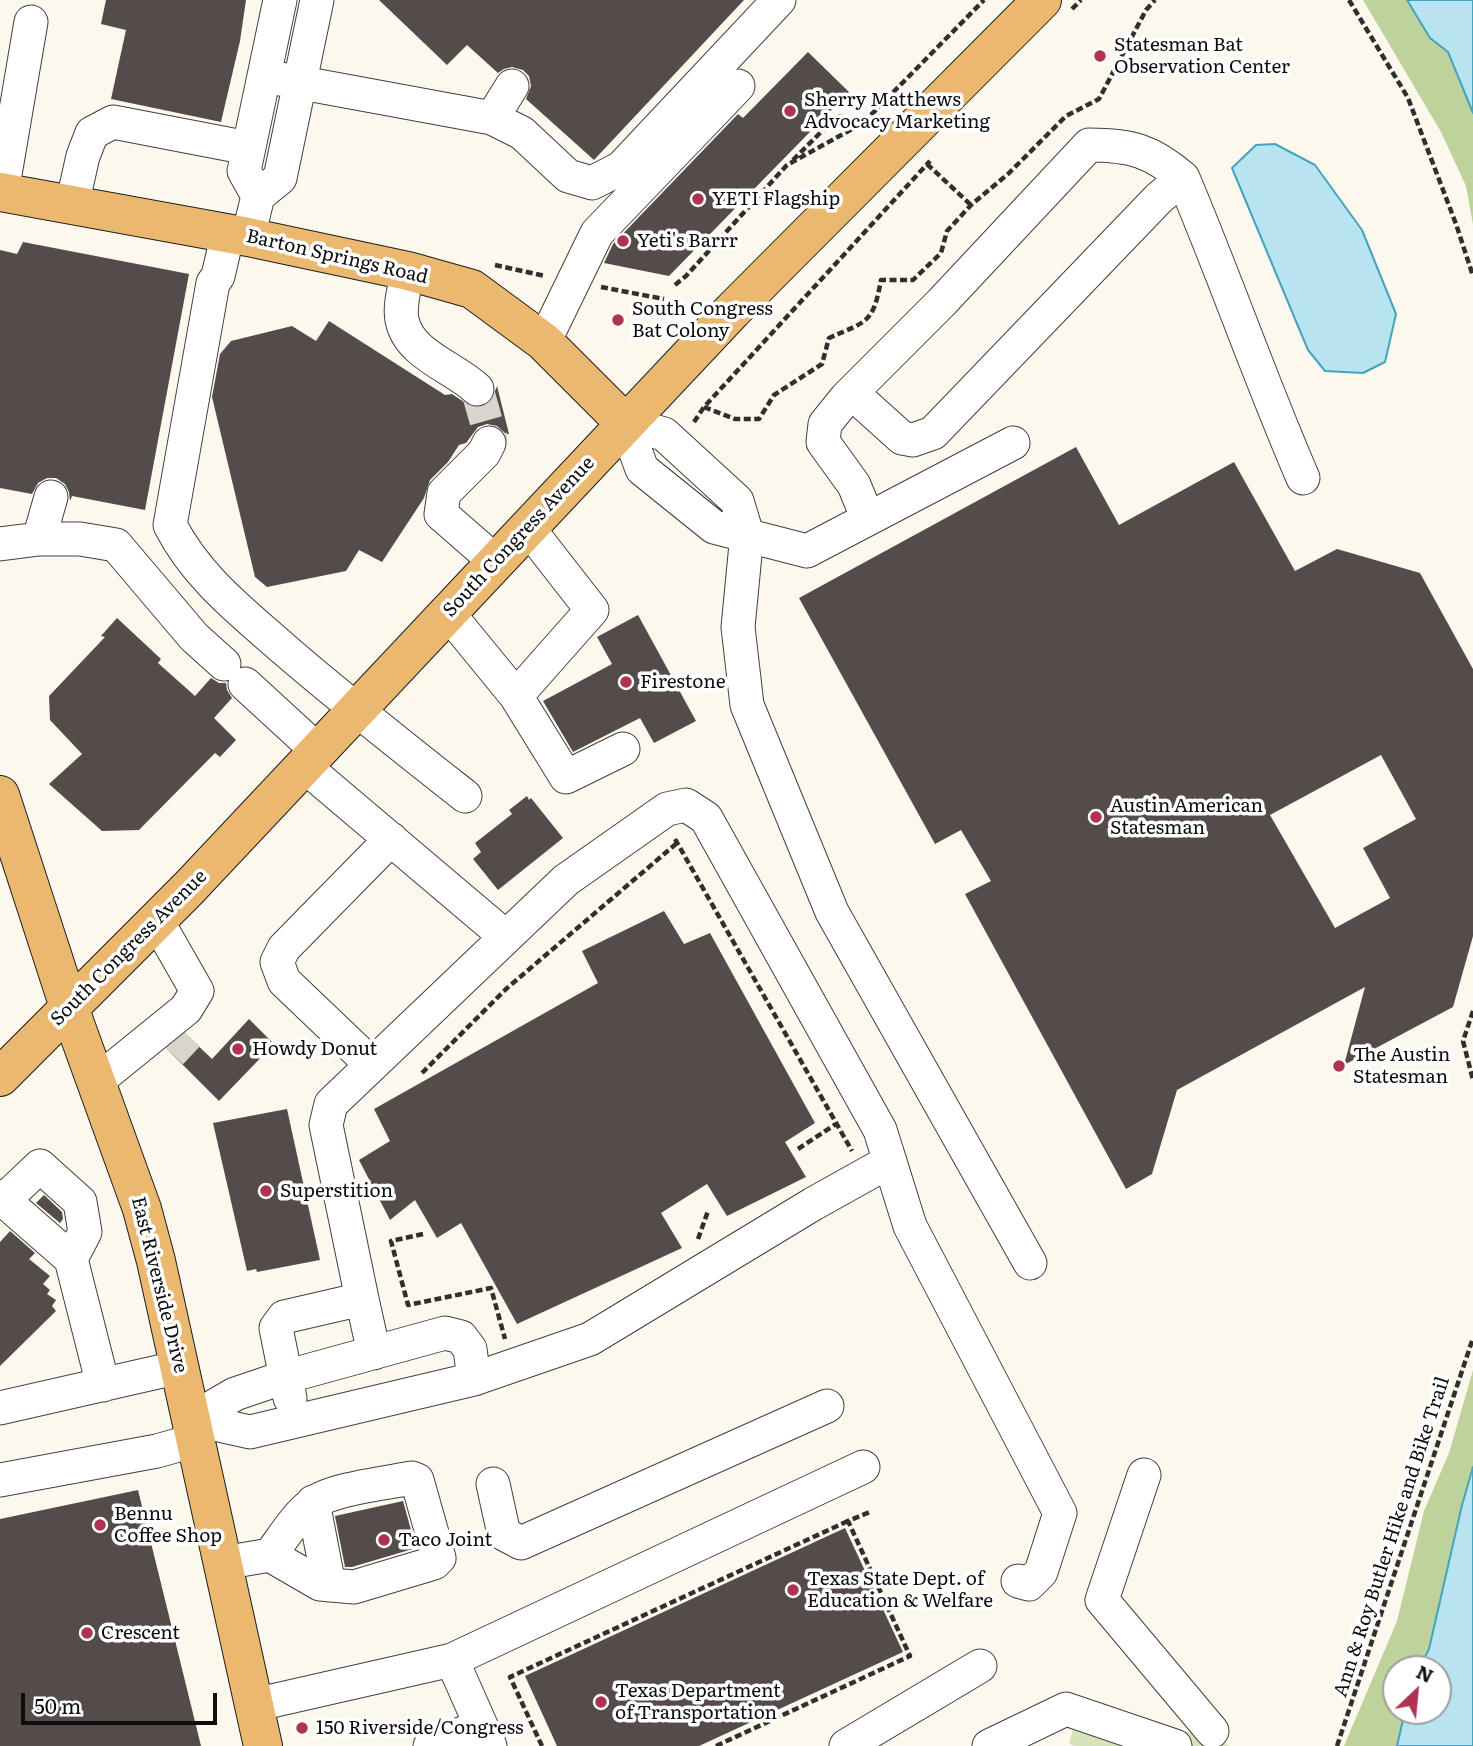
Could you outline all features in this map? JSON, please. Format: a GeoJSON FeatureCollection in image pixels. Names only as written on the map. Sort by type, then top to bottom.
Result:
{"type":"FeatureCollection","features":[{"type":"Feature","properties":{"kind":"main road","name":"South Congress Avenue"},"geometry":{"type":"LineString","coordinates":[[0,1077],[157,921],[733,310],[1030,13]]}},
{"type":"Feature","properties":{"kind":"main road","name":"Barton Springs Road"},"geometry":{"type":"LineString","coordinates":[[1,192],[238,235],[408,271],[472,289],[544,342],[625,424]]}},
{"type":"Feature","properties":{"kind":"main road","name":"East Riverside Drive"},"geometry":{"type":"LineString","coordinates":[[3,818],[142,1209],[180,1367],[183,1436],[223,1563],[262,1746]]}},
{"type":"Feature","properties":{"kind":"lane"},"geometry":{"type":"LineString","coordinates":[[258,196],[244,171],[280,0]]}},
{"type":"Feature","properties":{"kind":"lane"},"geometry":{"type":"LineString","coordinates":[[317,0],[280,178],[258,196],[214,283],[188,352],[162,489],[170,525],[182,549],[205,579],[356,711],[465,796]]}},
{"type":"Feature","properties":{"kind":"lane"},"geometry":{"type":"LineString","coordinates":[[264,76],[492,118],[522,133],[568,176],[592,183],[621,168],[760,36],[779,0]]}},
{"type":"Feature","properties":{"kind":"lane"},"geometry":{"type":"LineString","coordinates":[[1,192],[31,22]]}},
{"type":"Feature","properties":{"kind":"lane"},"geometry":{"type":"LineString","coordinates":[[492,118],[512,86]]}},
{"type":"Feature","properties":{"kind":"lane"},"geometry":{"type":"LineString","coordinates":[[544,342],[597,233],[738,86]]}},
{"type":"Feature","properties":{"kind":"lane"},"geometry":{"type":"LineString","coordinates":[[72,205],[83,156],[92,133],[113,122],[248,148]]}},
{"type":"Feature","properties":{"kind":"lane"},"geometry":{"type":"LineString","coordinates":[[868,519],[855,485],[823,442],[825,424],[1089,145],[1138,149],[1153,155],[1183,178],[1212,247],[1245,339],[1303,478]]}},
{"type":"Feature","properties":{"kind":"lane"},"geometry":{"type":"LineString","coordinates":[[852,393],[902,438],[913,440],[933,433],[1159,198],[1183,178]]}},
{"type":"Feature","properties":{"kind":"lane"},"geometry":{"type":"LineString","coordinates":[[408,271],[401,318],[407,334],[426,354],[477,389]]}},
{"type":"Feature","properties":{"kind":"lane"},"geometry":{"type":"LineString","coordinates":[[625,424],[642,469],[714,527],[807,551],[1013,443]]}},
{"type":"Feature","properties":{"kind":"lane"},"geometry":{"type":"LineString","coordinates":[[489,443],[484,453],[444,493],[441,514],[496,562]]}},
{"type":"Feature","properties":{"kind":"lane"},"geometry":{"type":"LineString","coordinates":[[39,539],[51,498]]}},
{"type":"Feature","properties":{"kind":"lane"},"geometry":{"type":"LineString","coordinates":[[132,564],[170,525]]}},
{"type":"Feature","properties":{"kind":"lane"},"geometry":{"type":"LineString","coordinates":[[516,696],[593,610],[528,528]]}},
{"type":"Feature","properties":{"kind":"lane"},"geometry":{"type":"LineString","coordinates":[[747,534],[738,627],[747,705],[832,912],[1030,1263]]}},
{"type":"Feature","properties":{"kind":"lane"},"geometry":{"type":"LineString","coordinates":[[0,544],[39,539],[80,539],[116,545],[194,637],[234,674],[390,839],[506,937]]}},
{"type":"Feature","properties":{"kind":"lane"},"geometry":{"type":"LineString","coordinates":[[448,613],[516,696],[566,777],[623,749]]}},
{"type":"Feature","properties":{"kind":"lane"},"geometry":{"type":"LineString","coordinates":[[374,1353],[326,1125],[331,1104],[566,880],[667,810],[686,805],[706,818],[880,1130],[878,1168],[1060,1513],[1041,1572],[1030,1584],[1018,1581]]}},
{"type":"Feature","properties":{"kind":"lane"},"geometry":{"type":"LineString","coordinates":[[372,1065],[284,981],[277,962],[284,948],[390,839]]}},
{"type":"Feature","properties":{"kind":"lane"},"geometry":{"type":"LineString","coordinates":[[133,1054],[159,1058],[181,1032],[197,991],[157,921]]}},
{"type":"Feature","properties":{"kind":"lane"},"geometry":{"type":"LineString","coordinates":[[96,1082],[133,1054],[181,1032]]}},
{"type":"Feature","properties":{"kind":"lane"},"geometry":{"type":"LineString","coordinates":[[71,1259],[85,1232],[80,1202],[40,1166],[2,1199],[71,1259],[103,1385]]}},
{"type":"Feature","properties":{"kind":"lane"},"geometry":{"type":"LineString","coordinates":[[0,1480],[183,1436],[250,1432],[295,1422],[474,1379],[590,1339],[878,1168]]}},
{"type":"Feature","properties":{"kind":"lane"},"geometry":{"type":"LineString","coordinates":[[295,1422],[275,1328],[284,1317],[362,1299]]}},
{"type":"Feature","properties":{"kind":"lane"},"geometry":{"type":"LineString","coordinates":[[183,1436],[235,1394],[285,1377],[445,1333],[461,1336],[470,1349],[474,1379]]}},
{"type":"Feature","properties":{"kind":"lane"},"geometry":{"type":"LineString","coordinates":[[0,1408],[180,1367]]}},
{"type":"Feature","properties":{"kind":"lane"},"geometry":{"type":"LineString","coordinates":[[493,1484],[504,1534],[521,1542],[827,1406]]}},
{"type":"Feature","properties":{"kind":"lane"},"geometry":{"type":"LineString","coordinates":[[254,1705],[452,1660],[863,1467]]}},
{"type":"Feature","properties":{"kind":"lane"},"geometry":{"type":"LineString","coordinates":[[1143,1475],[1102,1600],[1212,1731]]}},
{"type":"Feature","properties":{"kind":"lane"},"geometry":{"type":"LineString","coordinates":[[223,1563],[270,1555],[320,1584],[354,1587],[435,1563],[439,1558],[417,1480],[412,1478],[329,1495],[313,1502],[270,1555]]}},
{"type":"Feature","properties":{"kind":"lane"},"geometry":{"type":"LineString","coordinates":[[313,1502],[329,1585]]}},
{"type":"Feature","properties":{"kind":"lane"},"geometry":{"type":"LineString","coordinates":[[430,1746],[486,1736],[452,1660]]}},
{"type":"Feature","properties":{"kind":"lane"},"geometry":{"type":"LineString","coordinates":[[846,1746],[980,1667]]}},
{"type":"Feature","properties":{"kind":"lane"},"geometry":{"type":"LineString","coordinates":[[989,1746],[1066,1709],[1175,1746]]}},
{"type":"Feature","properties":{"kind":"path"},"geometry":{"type":"LineString","coordinates":[[788,165],[863,123],[984,0]]}},
{"type":"Feature","properties":{"kind":"path"},"geometry":{"type":"LineString","coordinates":[[704,407],[735,419],[759,419],[774,395],[800,381],[822,364],[829,338],[866,322],[877,303],[881,280],[913,280],[941,253],[947,231],[971,205],[1008,174],[1066,116],[1099,99],[1146,10],[1155,0]]}},
{"type":"Feature","properties":{"kind":"path"},"geometry":{"type":"LineString","coordinates":[[1349,0],[1408,98],[1473,276]]}},
{"type":"Feature","properties":{"kind":"path"},"geometry":{"type":"LineString","coordinates":[[675,285],[837,116],[863,123]]}},
{"type":"Feature","properties":{"kind":"path"},"geometry":{"type":"LineString","coordinates":[[692,423],[936,155]]}},
{"type":"Feature","properties":{"kind":"path"},"geometry":{"type":"LineString","coordinates":[[927,164],[971,205]]}},
{"type":"Feature","properties":{"kind":"path"},"geometry":{"type":"LineString","coordinates":[[490,264],[664,299]]}},
{"type":"Feature","properties":{"kind":"path"},"geometry":{"type":"LineString","coordinates":[[661,814],[836,1124],[878,1168]]}},
{"type":"Feature","properties":{"kind":"path"},"geometry":{"type":"LineString","coordinates":[[422,1073],[506,989],[677,843]]}},
{"type":"Feature","properties":{"kind":"path"},"geometry":{"type":"LineString","coordinates":[[1473,1011],[1464,1041],[1473,1080]]}},
{"type":"Feature","properties":{"kind":"path"},"geometry":{"type":"LineString","coordinates":[[798,1149],[836,1124]]}},
{"type":"Feature","properties":{"kind":"path"},"geometry":{"type":"LineString","coordinates":[[697,1242],[708,1211]]}},
{"type":"Feature","properties":{"kind":"path"},"geometry":{"type":"LineString","coordinates":[[423,1234],[390,1241],[408,1305],[491,1288],[508,1347]]}},
{"type":"Feature","properties":{"kind":"path","name":"Ann & Roy Butler Hike and Bike Trail"},"geometry":{"type":"LineString","coordinates":[[1337,1746],[1473,1338]]}},
{"type":"Feature","properties":{"kind":"path"},"geometry":{"type":"LineString","coordinates":[[542,1746],[510,1677],[870,1511]]}},
{"type":"Feature","properties":{"kind":"path"},"geometry":{"type":"LineString","coordinates":[[716,1746],[910,1656],[848,1521]]}},
{"type":"Feature","properties":{"kind":"green space"},"geometry":{"type":"Polygon","coordinates":[[[1363,0],[1407,0],[1430,38],[1447,52],[1473,113],[1473,225],[1466,186],[1441,132],[1363,0]]]}},
{"type":"Feature","properties":{"kind":"green space"},"geometry":{"type":"Polygon","coordinates":[[[1473,1370],[1473,1467],[1429,1649],[1426,1655],[1383,1655],[1397,1621],[1424,1511],[1449,1453],[1473,1370]]]}},
{"type":"Feature","properties":{"kind":"green space"},"geometry":{"type":"Polygon","coordinates":[[[1382,1656],[1382,1725],[1402,1725],[1397,1746],[1344,1746],[1382,1656]]]}},
{"type":"Feature","properties":{"kind":"green space"},"geometry":{"type":"Polygon","coordinates":[[[1081,1697],[1231,1746],[1069,1744],[1081,1697]]]}},
{"type":"Feature","properties":{"kind":"water"},"geometry":{"type":"Polygon","coordinates":[[[1407,0],[1473,0],[1473,113],[1448,52],[1430,38],[1407,0]]]}},
{"type":"Feature","properties":{"kind":"water"},"geometry":{"type":"Polygon","coordinates":[[[1275,144],[1315,165],[1362,230],[1396,314],[1385,362],[1363,373],[1325,371],[1308,350],[1232,168],[1256,145],[1275,144]]]}},
{"type":"Feature","properties":{"kind":"water"},"geometry":{"type":"Polygon","coordinates":[[[1473,1467],[1473,1746],[1397,1746],[1402,1725],[1452,1725],[1452,1655],[1426,1655],[1473,1467]]]}},
{"type":"Feature","properties":{"kind":"building"},"geometry":{"type":"Polygon","coordinates":[[[106,0],[246,0],[240,41],[221,122],[111,99],[126,30],[101,24],[106,0]]]}},
{"type":"Feature","properties":{"kind":"building"},"geometry":{"type":"Polygon","coordinates":[[[379,0],[744,0],[594,160],[526,99],[531,86],[529,76],[523,70],[512,67],[498,73],[467,45],[447,65],[379,0]]]}},
{"type":"Feature","properties":{"kind":"building","name":"YETI Flagship"},"geometry":{"type":"Polygon","coordinates":[[[808,52],[849,92],[669,276],[604,263],[613,244],[738,114],[743,118],[808,52]]]}},
{"type":"Feature","properties":{"kind":"building"},"geometry":{"type":"Polygon","coordinates":[[[23,242],[189,274],[145,510],[72,496],[70,501],[65,484],[56,478],[47,478],[38,483],[32,494],[0,488],[0,250],[17,254],[23,242]]]}},
{"type":"Feature","properties":{"kind":"building"},"geometry":{"type":"Polygon","coordinates":[[[329,321],[445,395],[452,394],[473,408],[483,407],[491,402],[497,386],[509,434],[497,426],[487,424],[478,427],[466,443],[459,445],[448,462],[430,480],[424,498],[382,562],[359,550],[346,571],[267,587],[255,577],[212,397],[220,354],[231,341],[292,326],[316,341],[329,321]]]}},
{"type":"Feature","properties":{"kind":"building","name":"Austin American Statesman"},"geometry":{"type":"Polygon","coordinates":[[[1076,447],[1119,525],[1234,462],[1295,571],[1337,549],[1420,573],[1473,669],[1473,936],[1453,1007],[1344,1065],[1365,987],[1177,1090],[1152,1174],[1126,1189],[965,894],[991,881],[961,830],[935,844],[799,598],[1076,447]],[[1381,755],[1270,815],[1335,928],[1390,898],[1363,848],[1416,819],[1381,755]]]}},
{"type":"Feature","properties":{"kind":"building","name":"Firestone"},"geometry":{"type":"Polygon","coordinates":[[[638,615],[696,721],[654,743],[640,718],[573,752],[543,701],[612,664],[597,637],[638,615]]]}},
{"type":"Feature","properties":{"kind":"building"},"geometry":{"type":"Polygon","coordinates":[[[117,618],[161,659],[158,663],[195,696],[211,678],[219,683],[226,683],[232,698],[214,718],[236,740],[220,757],[215,753],[139,830],[102,831],[49,784],[82,754],[50,720],[49,696],[105,637],[101,636],[117,618]]]}},
{"type":"Feature","properties":{"kind":"building"},"geometry":{"type":"Polygon","coordinates":[[[527,796],[563,838],[498,890],[473,859],[481,852],[475,843],[512,814],[509,810],[527,796]]]}},
{"type":"Feature","properties":{"kind":"building"},"geometry":{"type":"Polygon","coordinates":[[[664,911],[684,944],[710,933],[815,1123],[785,1142],[806,1177],[727,1216],[707,1184],[661,1213],[682,1248],[517,1324],[461,1223],[437,1238],[415,1200],[390,1220],[359,1160],[390,1141],[374,1109],[598,983],[582,951],[664,911]]]}},
{"type":"Feature","properties":{"kind":"building"},"geometry":{"type":"Polygon","coordinates":[[[249,1019],[274,1044],[219,1101],[167,1049],[186,1034],[212,1059],[249,1019]]]}},
{"type":"Feature","properties":{"kind":"building","name":"Superstition"},"geometry":{"type":"Polygon","coordinates":[[[287,1109],[320,1260],[257,1272],[256,1269],[247,1271],[213,1123],[287,1109]]]}},
{"type":"Feature","properties":{"kind":"building"},"geometry":{"type":"Polygon","coordinates":[[[44,1195],[62,1212],[63,1219],[60,1223],[36,1203],[44,1195]]]}},
{"type":"Feature","properties":{"kind":"building"},"geometry":{"type":"Polygon","coordinates":[[[10,1231],[35,1253],[29,1259],[50,1276],[43,1284],[50,1290],[47,1294],[56,1300],[52,1306],[56,1311],[0,1366],[0,1242],[10,1231]]]}},
{"type":"Feature","properties":{"kind":"building","name":"Crescent"},"geometry":{"type":"Polygon","coordinates":[[[138,1490],[201,1746],[0,1746],[0,1519],[138,1490]]]}},
{"type":"Feature","properties":{"kind":"building","name":"Taco Joint"},"geometry":{"type":"Polygon","coordinates":[[[403,1501],[416,1548],[345,1567],[335,1516],[403,1501]]]}},
{"type":"Feature","properties":{"kind":"building","name":"Texas State Dept. of Education & Welfare"},"geometry":{"type":"Polygon","coordinates":[[[845,1528],[903,1652],[699,1746],[557,1746],[525,1676],[845,1528]]]}},
{"type":"Feature","properties":{"kind":"tunnel"},"geometry":{"type":"LineString","coordinates":[[477,389],[491,438],[489,443]]}},
{"type":"Feature","properties":{"kind":"tunnel"},"geometry":{"type":"LineString","coordinates":[[171,1053],[188,1035]]}},
{"type":"Feature","properties":{"kind":"place","name":"Statesman Bat Observation Center"},"geometry":{"type":"Point","coordinates":[1100,56]}},
{"type":"Feature","properties":{"kind":"place","name":"Sherry Matthews Advocacy Marketing"},"geometry":{"type":"Point","coordinates":[790,111]}},
{"type":"Feature","properties":{"kind":"place","name":"YETI Flagship"},"geometry":{"type":"Point","coordinates":[698,199]}},
{"type":"Feature","properties":{"kind":"place","name":"Yeti's Barrr"},"geometry":{"type":"Point","coordinates":[623,241]}},
{"type":"Feature","properties":{"kind":"place","name":"South Congress Bat Colony"},"geometry":{"type":"Point","coordinates":[618,320]}},
{"type":"Feature","properties":{"kind":"place","name":"Firestone"},"geometry":{"type":"Point","coordinates":[626,682]}},
{"type":"Feature","properties":{"kind":"place","name":"Austin American Statesman"},"geometry":{"type":"Point","coordinates":[1096,817]}},
{"type":"Feature","properties":{"kind":"place","name":"Howdy Donut"},"geometry":{"type":"Point","coordinates":[238,1049]}},
{"type":"Feature","properties":{"kind":"place","name":"The Austin Statesman"},"geometry":{"type":"Point","coordinates":[1339,1066]}},
{"type":"Feature","properties":{"kind":"place","name":"Superstition"},"geometry":{"type":"Point","coordinates":[266,1191]}},
{"type":"Feature","properties":{"kind":"place","name":"Bennu Coffee Shop"},"geometry":{"type":"Point","coordinates":[100,1525]}},
{"type":"Feature","properties":{"kind":"place","name":"Taco Joint"},"geometry":{"type":"Point","coordinates":[384,1540]}},
{"type":"Feature","properties":{"kind":"place","name":"Texas State Dept. of Education & Welfare"},"geometry":{"type":"Point","coordinates":[793,1590]}},
{"type":"Feature","properties":{"kind":"place","name":"Crescent"},"geometry":{"type":"Point","coordinates":[87,1633]}},
{"type":"Feature","properties":{"kind":"place","name":"Texas Department of Transportation"},"geometry":{"type":"Point","coordinates":[601,1702]}},
{"type":"Feature","properties":{"kind":"place","name":"150 Riverside/Congress"},"geometry":{"type":"Point","coordinates":[302,1728]}}]}
